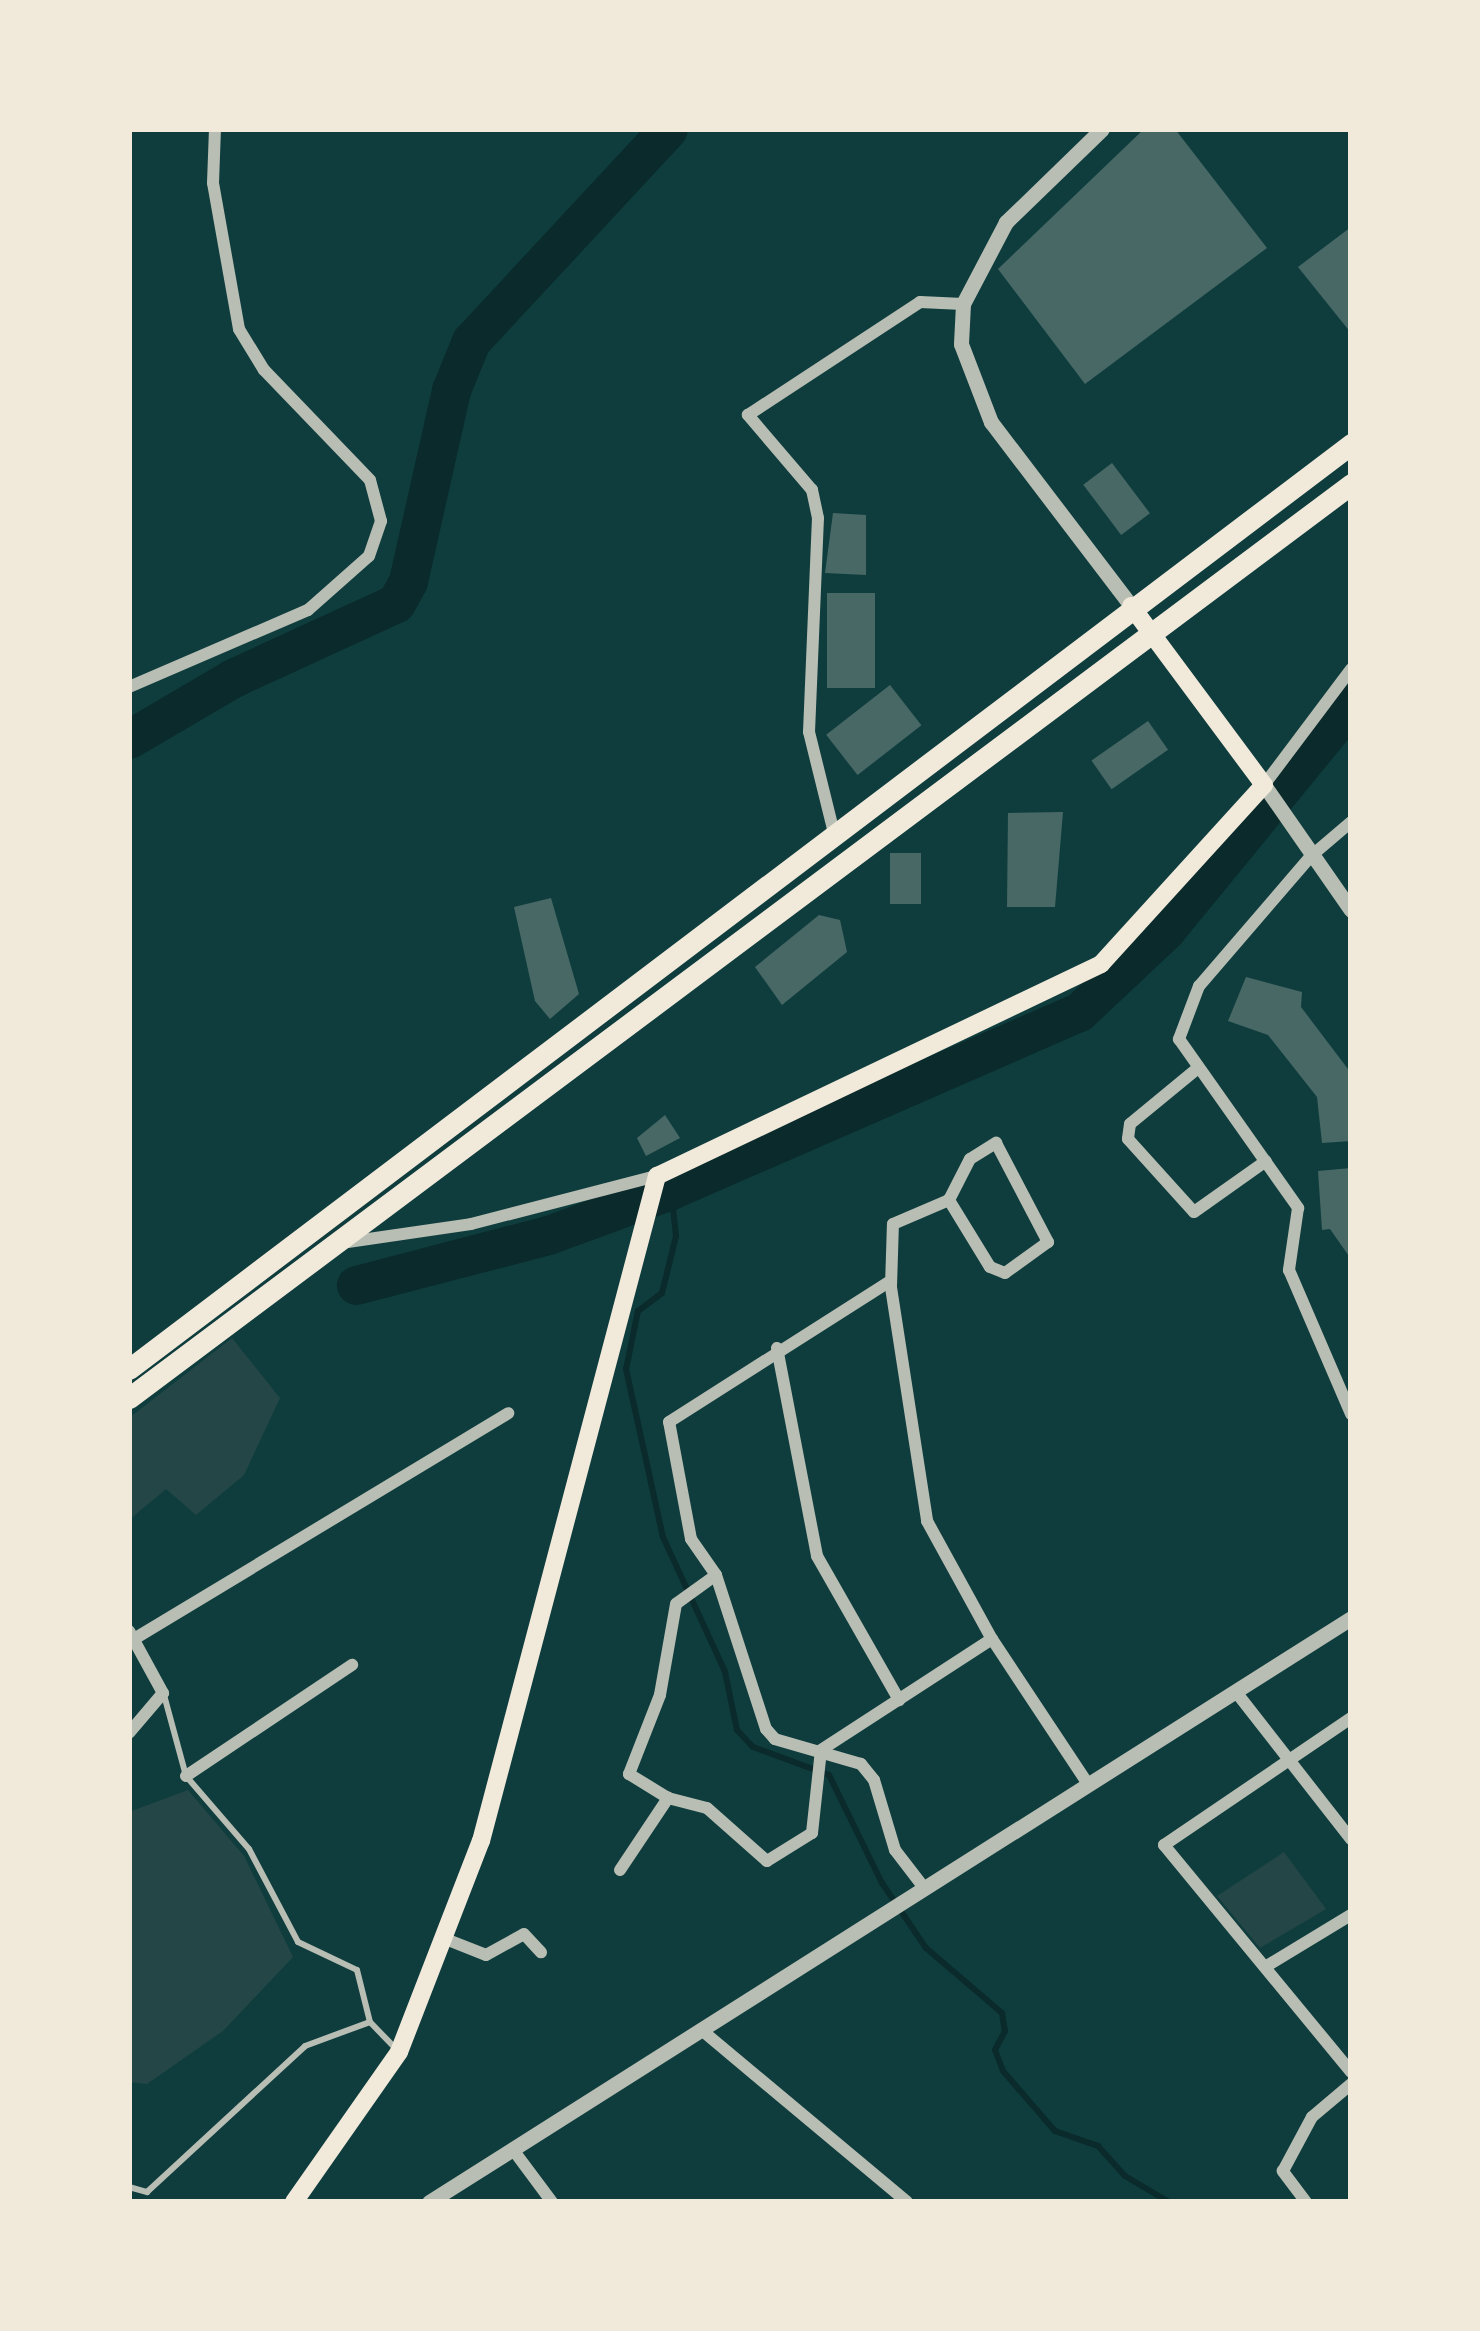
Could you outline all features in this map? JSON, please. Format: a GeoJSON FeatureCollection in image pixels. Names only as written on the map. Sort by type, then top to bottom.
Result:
{"type":"FeatureCollection","features":[{"type":"Feature","properties":{"kind":"highway"},"geometry":{"type":"LineString","coordinates":[[129,1369],[1351,444]]}},
{"type":"Feature","properties":{"kind":"highway"},"geometry":{"type":"LineString","coordinates":[[129,1398],[1351,484]]}},
{"type":"Feature","properties":{"kind":"main road"},"geometry":{"type":"LineString","coordinates":[[294,2202],[399,2052],[443,1938],[529,1684],[656,1180],[1101,964],[1264,785],[1132,606]]}},
{"type":"Feature","properties":{"kind":"street"},"geometry":{"type":"LineString","coordinates":[[129,688],[308,610],[369,556],[381,521],[370,480],[264,370],[239,329],[216,206],[215,129]]}},
{"type":"Feature","properties":{"kind":"street"},"geometry":{"type":"LineString","coordinates":[[1102,129],[1006,222],[963,304],[961,344],[991,422],[1132,606]]}},
{"type":"Feature","properties":{"kind":"street"},"geometry":{"type":"LineString","coordinates":[[835,838],[809,732],[818,518],[812,490],[748,415],[920,302],[963,304]]}},
{"type":"Feature","properties":{"kind":"street"},"geometry":{"type":"LineString","coordinates":[[1351,669],[1264,785],[1351,910]]}},
{"type":"Feature","properties":{"kind":"street"},"geometry":{"type":"LineString","coordinates":[[1351,822],[1310,856],[1193,998],[1179,1039],[1298,1208],[1289,1270],[1351,1414]]}},
{"type":"Feature","properties":{"kind":"street"},"geometry":{"type":"LineString","coordinates":[[1198,1068],[1130,1124],[1128,1139],[1194,1212],[1266,1161]]}},
{"type":"Feature","properties":{"kind":"street"},"geometry":{"type":"LineString","coordinates":[[891,1293],[893,1224],[949,1200],[970,1159],[996,1143],[1048,1242],[1042,1254],[1005,1273],[990,1267],[949,1200]]}},
{"type":"Feature","properties":{"kind":"street"},"geometry":{"type":"LineString","coordinates":[[340,1243],[471,1224],[656,1180]]}},
{"type":"Feature","properties":{"kind":"street"},"geometry":{"type":"LineString","coordinates":[[926,1889],[895,1850],[874,1780],[854,1760],[769,1734],[716,1576],[691,1539],[669,1422],[778,1348],[890,1281],[920,1500],[992,1639],[1088,1784]]}},
{"type":"Feature","properties":{"kind":"street"},"geometry":{"type":"LineString","coordinates":[[778,1348],[817,1556],[898,1700]]}},
{"type":"Feature","properties":{"kind":"street"},"geometry":{"type":"LineString","coordinates":[[129,1733],[164,1693],[131,1637],[508,1413]]}},
{"type":"Feature","properties":{"kind":"street"},"geometry":{"type":"LineString","coordinates":[[716,1576],[676,1604],[660,1695],[627,1764],[634,1780],[668,1798],[707,1808],[767,1861],[812,1833],[821,1750]]}},
{"type":"Feature","properties":{"kind":"street"},"geometry":{"type":"LineString","coordinates":[[429,2202],[705,2033],[1351,1618]]}},
{"type":"Feature","properties":{"kind":"street"},"geometry":{"type":"LineString","coordinates":[[821,1750],[992,1639]]}},
{"type":"Feature","properties":{"kind":"street"},"geometry":{"type":"LineString","coordinates":[[186,1777],[352,1665]]}},
{"type":"Feature","properties":{"kind":"street"},"geometry":{"type":"LineString","coordinates":[[1236,1692],[1351,1840]]}},
{"type":"Feature","properties":{"kind":"street"},"geometry":{"type":"LineString","coordinates":[[1306,2202],[1283,2171],[1312,2117],[1350,2073],[1164,1845],[1351,1718]]}},
{"type":"Feature","properties":{"kind":"street"},"geometry":{"type":"LineString","coordinates":[[620,1870],[668,1798]]}},
{"type":"Feature","properties":{"kind":"street"},"geometry":{"type":"LineString","coordinates":[[1265,1967],[1351,1915]]}},
{"type":"Feature","properties":{"kind":"street"},"geometry":{"type":"LineString","coordinates":[[443,1938],[486,1955],[524,1934],[541,1952]]}},
{"type":"Feature","properties":{"kind":"street"},"geometry":{"type":"LineString","coordinates":[[705,2033],[907,2202]]}},
{"type":"Feature","properties":{"kind":"street"},"geometry":{"type":"LineString","coordinates":[[514,2151],[552,2202]]}},
{"type":"Feature","properties":{"kind":"lane"},"geometry":{"type":"LineString","coordinates":[[164,1693],[186,1777],[248,1849],[298,1942],[357,1970],[370,2022],[399,2052]]}},
{"type":"Feature","properties":{"kind":"lane"},"geometry":{"type":"LineString","coordinates":[[129,2187],[147,2192],[305,2046],[370,2022]]}},
{"type":"Feature","properties":{"kind":"shaded area"},"geometry":{"type":"Polygon","coordinates":[[[232,1338],[280,1398],[244,1475],[196,1515],[166,1489],[129,1520],[129,1418],[232,1338]]]}},
{"type":"Feature","properties":{"kind":"shaded area"},"geometry":{"type":"Polygon","coordinates":[[[188,1790],[244,1856],[293,1957],[223,2031],[147,2084],[129,2082],[129,1812],[188,1790]]]}},
{"type":"Feature","properties":{"kind":"shaded area"},"geometry":{"type":"Polygon","coordinates":[[[1284,1852],[1326,1909],[1260,1948],[1217,1896],[1284,1852]]]}},
{"type":"Feature","properties":{"kind":"building"},"geometry":{"type":"Polygon","coordinates":[[[1144,129],[1175,129],[1267,248],[1085,384],[998,269],[1144,129]]]}},
{"type":"Feature","properties":{"kind":"building"},"geometry":{"type":"Polygon","coordinates":[[[1351,227],[1351,333],[1298,267],[1351,227]]]}},
{"type":"Feature","properties":{"kind":"building"},"geometry":{"type":"Polygon","coordinates":[[[1112,463],[1150,513],[1121,535],[1083,485],[1112,463]]]}},
{"type":"Feature","properties":{"kind":"building"},"geometry":{"type":"Polygon","coordinates":[[[833,513],[866,515],[866,575],[825,573],[833,513]]]}},
{"type":"Feature","properties":{"kind":"building"},"geometry":{"type":"Polygon","coordinates":[[[827,593],[875,593],[875,688],[827,688],[827,593]]]}},
{"type":"Feature","properties":{"kind":"building"},"geometry":{"type":"Polygon","coordinates":[[[890,685],[921,725],[858,775],[826,735],[890,685]]]}},
{"type":"Feature","properties":{"kind":"building"},"geometry":{"type":"Polygon","coordinates":[[[1148,721],[1168,750],[1112,789],[1091,761],[1148,721]]]}},
{"type":"Feature","properties":{"kind":"building"},"geometry":{"type":"Polygon","coordinates":[[[1063,812],[1055,907],[1007,907],[1008,813],[1063,812]]]}},
{"type":"Feature","properties":{"kind":"building"},"geometry":{"type":"Polygon","coordinates":[[[890,853],[921,853],[921,904],[890,904],[890,853]]]}},
{"type":"Feature","properties":{"kind":"building"},"geometry":{"type":"Polygon","coordinates":[[[551,898],[579,994],[550,1019],[535,1001],[514,907],[551,898]]]}},
{"type":"Feature","properties":{"kind":"building"},"geometry":{"type":"Polygon","coordinates":[[[819,915],[840,920],[847,952],[782,1005],[755,967],[819,915]]]}},
{"type":"Feature","properties":{"kind":"building"},"geometry":{"type":"Polygon","coordinates":[[[1246,977],[1302,992],[1301,1007],[1351,1073],[1351,1141],[1322,1143],[1317,1097],[1268,1035],[1228,1021],[1246,977]]]}},
{"type":"Feature","properties":{"kind":"building"},"geometry":{"type":"Polygon","coordinates":[[[665,1115],[680,1138],[646,1156],[637,1138],[665,1115]]]}},
{"type":"Feature","properties":{"kind":"building"},"geometry":{"type":"Polygon","coordinates":[[[1351,1168],[1351,1259],[1330,1229],[1322,1230],[1318,1171],[1351,1168]]]}},
{"type":"Feature","properties":{"kind":"waterway"},"geometry":{"type":"LineString","coordinates":[[129,739],[233,678],[396,603],[408,581],[451,390],[471,341],[668,129]]}},
{"type":"Feature","properties":{"kind":"waterway"},"geometry":{"type":"LineString","coordinates":[[356,1285],[548,1235],[671,1190],[1079,1012],[1166,930],[1351,704]]}},
{"type":"Feature","properties":{"kind":"waterway"},"geometry":{"type":"LineString","coordinates":[[671,1190],[676,1236],[662,1293],[638,1311],[626,1369],[663,1537],[725,1672],[737,1730],[753,1747],[829,1775],[882,1883],[926,1948],[1002,2013],[1005,2031],[995,2050],[1003,2071],[1055,2131],[1098,2146],[1125,2176],[1169,2202]]}}]}
